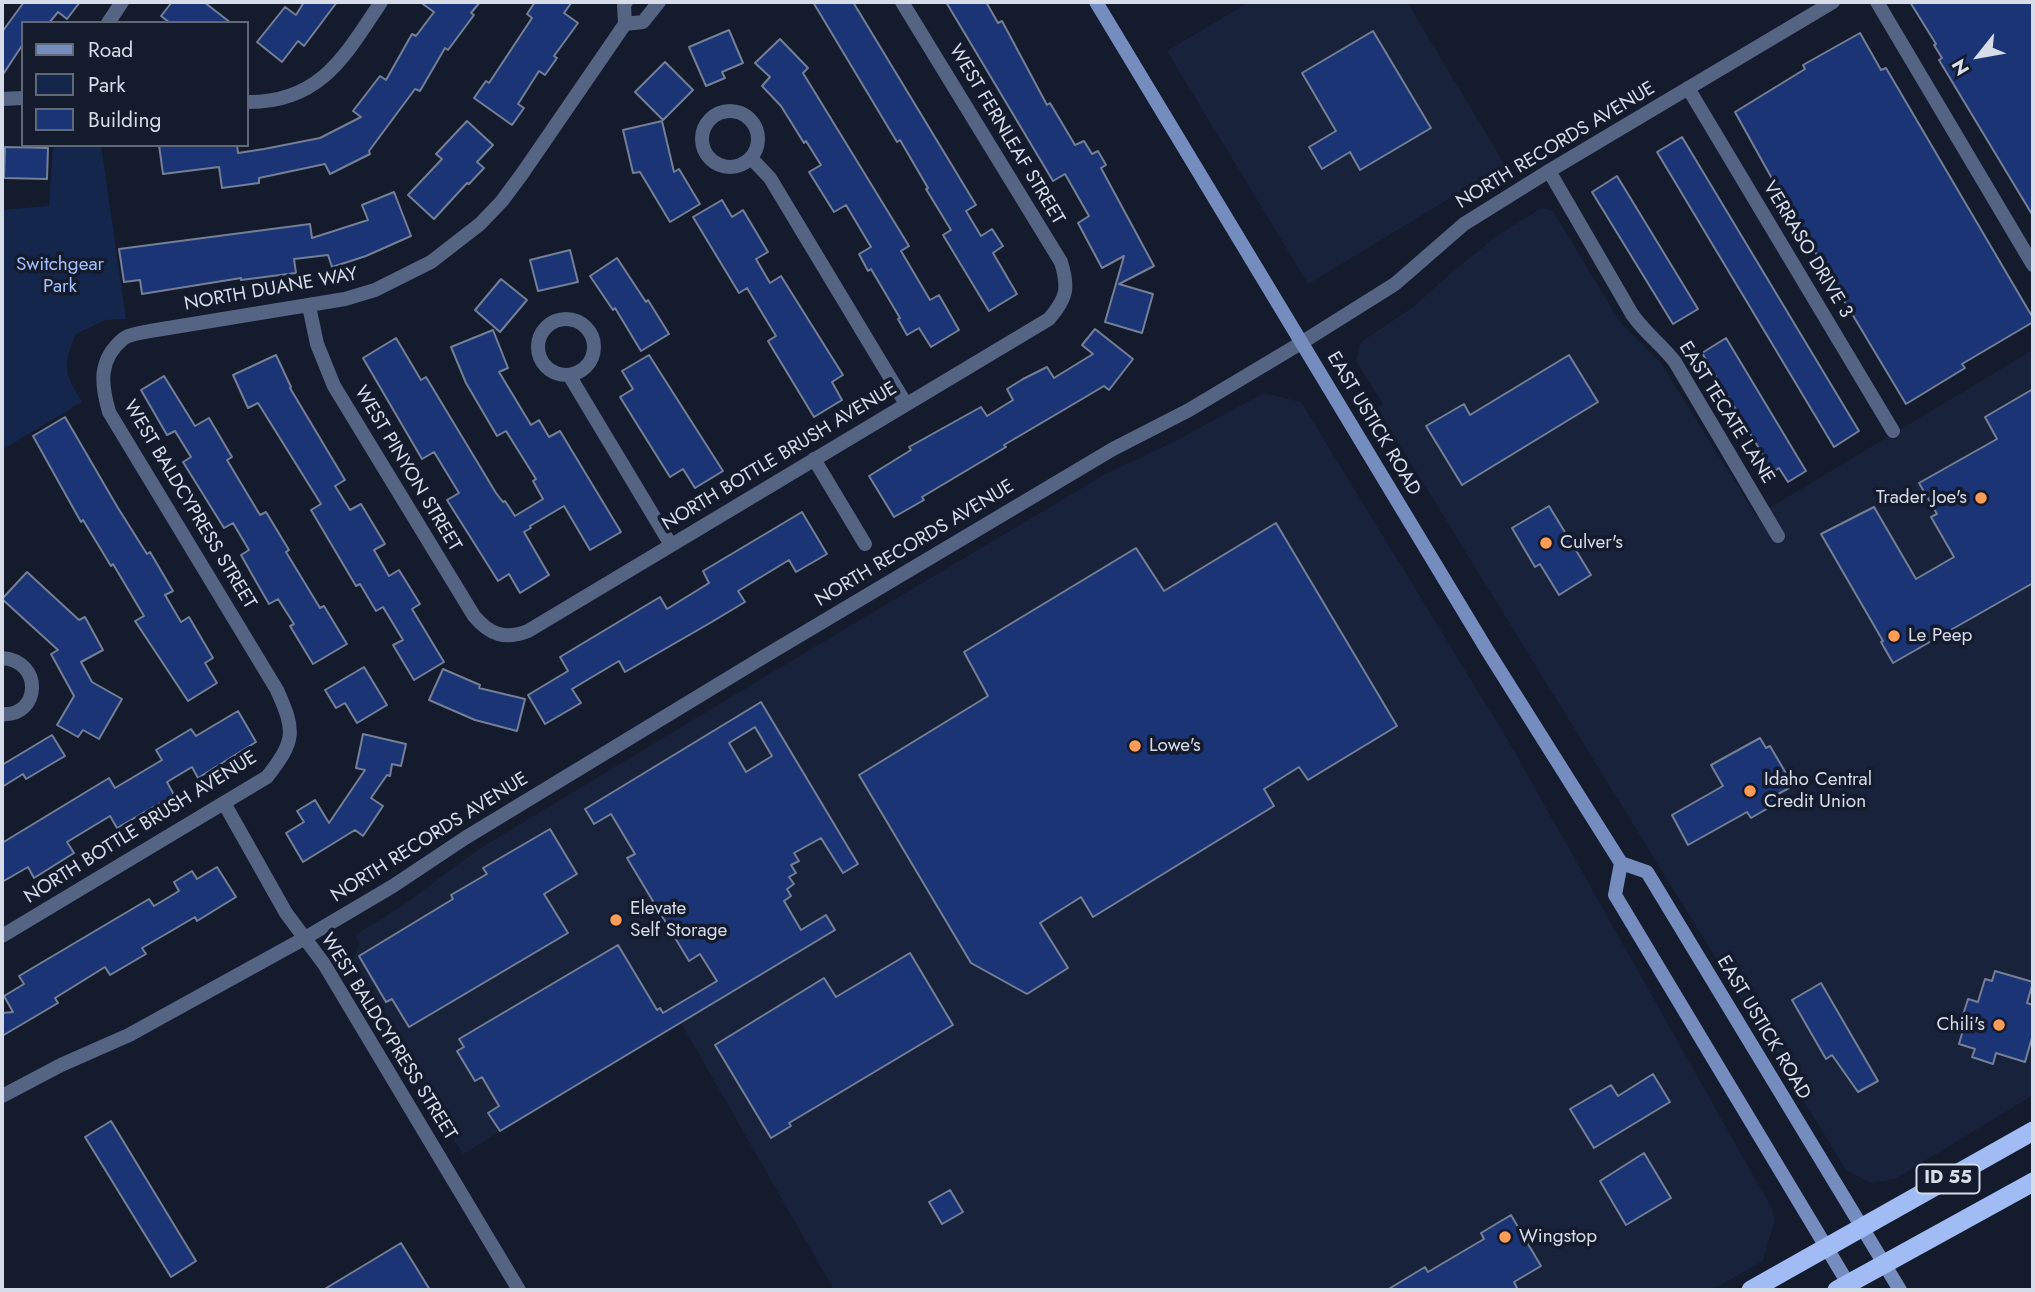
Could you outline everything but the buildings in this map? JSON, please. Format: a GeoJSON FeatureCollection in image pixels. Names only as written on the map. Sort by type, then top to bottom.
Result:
{"type":"FeatureCollection","features":[{"type":"Feature","properties":{"kind":"highway","name":"ID 55"},"geometry":{"type":"LineString","coordinates":[[1751,1290],[2033,1131]]}},
{"type":"Feature","properties":{"kind":"highway","name":"ID 55"},"geometry":{"type":"LineString","coordinates":[[1845,1288],[1885,1263],[2033,1182]]}},
{"type":"Feature","properties":{"kind":"main road","name":"EAST USTICK ROAD"},"geometry":{"type":"LineString","coordinates":[[1096,2],[1487,650],[1620,863],[1647,872],[1885,1263]]}},
{"type":"Feature","properties":{"kind":"main road"},"geometry":{"type":"LineString","coordinates":[[1620,863],[1615,895],[1826,1247],[1845,1288]]}},
{"type":"Feature","properties":{"kind":"main road"},"geometry":{"type":"LineString","coordinates":[[1885,1263],[1900,1290]]}},
{"type":"Feature","properties":{"kind":"street"},"geometry":{"type":"LineString","coordinates":[[109,21],[122,2]]}},
{"type":"Feature","properties":{"kind":"street"},"geometry":{"type":"LineString","coordinates":[[248,102],[268,102],[302,92],[330,73],[350,49],[381,2]]}},
{"type":"Feature","properties":{"kind":"street"},"geometry":{"type":"LineString","coordinates":[[625,24],[626,2]]}},
{"type":"Feature","properties":{"kind":"street","name":"NORTH DUANE WAY"},"geometry":{"type":"LineString","coordinates":[[107,359],[124,338],[150,331],[309,306],[375,290],[404,277],[457,244],[502,201],[625,24],[643,22],[659,2]]}},
{"type":"Feature","properties":{"kind":"street","name":"WEST FERNLEAF STREET"},"geometry":{"type":"LineString","coordinates":[[902,2],[1060,262],[1066,292]]}},
{"type":"Feature","properties":{"kind":"street","name":"NORTH RECORDS AVENUE"},"geometry":{"type":"LineString","coordinates":[[2,1097],[61,1065],[129,1035],[393,887],[464,838],[765,656],[1113,449],[1189,410],[1301,343],[1395,284],[1464,224],[1833,2]]}},
{"type":"Feature","properties":{"kind":"street"},"geometry":{"type":"LineString","coordinates":[[1877,2],[2033,265]]}},
{"type":"Feature","properties":{"kind":"street","name":"VERRASO DRIVE 3"},"geometry":{"type":"LineString","coordinates":[[1688,88],[1893,431]]}},
{"type":"Feature","properties":{"kind":"street"},"geometry":{"type":"LineString","coordinates":[[2,99],[21,98]]}},
{"type":"Feature","properties":{"kind":"street"},"geometry":{"type":"LineString","coordinates":[[729,110],[750,118],[756,127],[758,138],[757,149],[751,159],[742,165],[731,167],[720,166],[710,160],[701,139],[709,119],[729,110]]}},
{"type":"Feature","properties":{"kind":"street"},"geometry":{"type":"LineString","coordinates":[[751,159],[770,178],[906,404]]}},
{"type":"Feature","properties":{"kind":"street","name":"EAST TECATE LANE"},"geometry":{"type":"LineString","coordinates":[[1549,171],[1639,325],[1675,362],[1778,537]]}},
{"type":"Feature","properties":{"kind":"street","name":"NORTH BOTTLE BRUSH AVENUE"},"geometry":{"type":"LineString","coordinates":[[499,636],[515,636],[528,631],[1049,319],[1060,307],[1066,292]]}},
{"type":"Feature","properties":{"kind":"street","name":"WEST PINYON STREET"},"geometry":{"type":"LineString","coordinates":[[309,306],[317,344],[334,386],[474,616],[484,627],[499,636]]}},
{"type":"Feature","properties":{"kind":"street"},"geometry":{"type":"LineString","coordinates":[[562,318],[583,324],[591,333],[594,343],[593,355],[588,365],[580,372],[569,375],[548,369],[541,361],[538,350],[538,339],[544,329],[562,318]]}},
{"type":"Feature","properties":{"kind":"street","name":"WEST BALDCYPRESS STREET"},"geometry":{"type":"LineString","coordinates":[[107,359],[102,385],[109,412],[276,690],[289,727],[290,743]]}},
{"type":"Feature","properties":{"kind":"street"},"geometry":{"type":"LineString","coordinates":[[569,375],[671,545]]}},
{"type":"Feature","properties":{"kind":"street"},"geometry":{"type":"LineString","coordinates":[[814,459],[865,544]]}},
{"type":"Feature","properties":{"kind":"street"},"geometry":{"type":"LineString","coordinates":[[2,658],[22,664],[29,672],[32,683],[26,704],[18,711],[2,714]]}},
{"type":"Feature","properties":{"kind":"street","name":"NORTH BOTTLE BRUSH AVENUE"},"geometry":{"type":"LineString","coordinates":[[2,936],[267,777],[284,756],[290,743]]}},
{"type":"Feature","properties":{"kind":"street","name":"WEST BALDCYPRESS STREET"},"geometry":{"type":"LineString","coordinates":[[224,803],[286,913],[324,964],[519,1290]]}},
{"type":"Feature","properties":{"kind":"shaded area"},"geometry":{"type":"Polygon","coordinates":[[[1249,2],[1407,2],[1505,165],[1308,284],[1167,51],[1249,2]]]}},
{"type":"Feature","properties":{"kind":"shaded area"},"geometry":{"type":"Polygon","coordinates":[[[1542,208],[1553,211],[1620,322],[1661,363],[1756,516],[2033,350],[2033,1095],[1895,1179],[1870,1183],[1846,1170],[1377,408],[1383,404],[1356,361],[1361,342],[1413,307],[1501,233],[1542,208]]]}},
{"type":"Feature","properties":{"kind":"shaded area"},"geometry":{"type":"Polygon","coordinates":[[[1264,393],[1301,402],[1509,742],[1771,1207],[1775,1219],[1763,1261],[1712,1290],[834,1290],[681,1023],[463,1154],[352,972],[353,958],[359,944],[355,935],[402,906],[479,849],[751,685],[1102,476],[1179,439],[1264,393]]]}},
{"type":"Feature","properties":{"kind":"green space","name":"Switchgear Park"},"geometry":{"type":"Polygon","coordinates":[[[53,147],[101,147],[126,319],[105,320],[76,334],[68,354],[67,369],[82,402],[5,448],[2,442],[2,210],[49,206],[53,147]]]}},
{"type":"Feature","properties":{"kind":"place","name":"Trader Joe's"},"geometry":{"type":"Point","coordinates":[1981,498]}},
{"type":"Feature","properties":{"kind":"place","name":"Culver's"},"geometry":{"type":"Point","coordinates":[1546,543]}},
{"type":"Feature","properties":{"kind":"place","name":"Le Peep"},"geometry":{"type":"Point","coordinates":[1894,636]}},
{"type":"Feature","properties":{"kind":"place","name":"Lowe's"},"geometry":{"type":"Point","coordinates":[1135,746]}},
{"type":"Feature","properties":{"kind":"place","name":"Idaho Central Credit Union"},"geometry":{"type":"Point","coordinates":[1750,791]}},
{"type":"Feature","properties":{"kind":"place","name":"Elevate Self Storage"},"geometry":{"type":"Point","coordinates":[616,920]}},
{"type":"Feature","properties":{"kind":"place","name":"Chili's"},"geometry":{"type":"Point","coordinates":[1999,1025]}},
{"type":"Feature","properties":{"kind":"place","name":"Wingstop"},"geometry":{"type":"Point","coordinates":[1505,1237]}}]}
